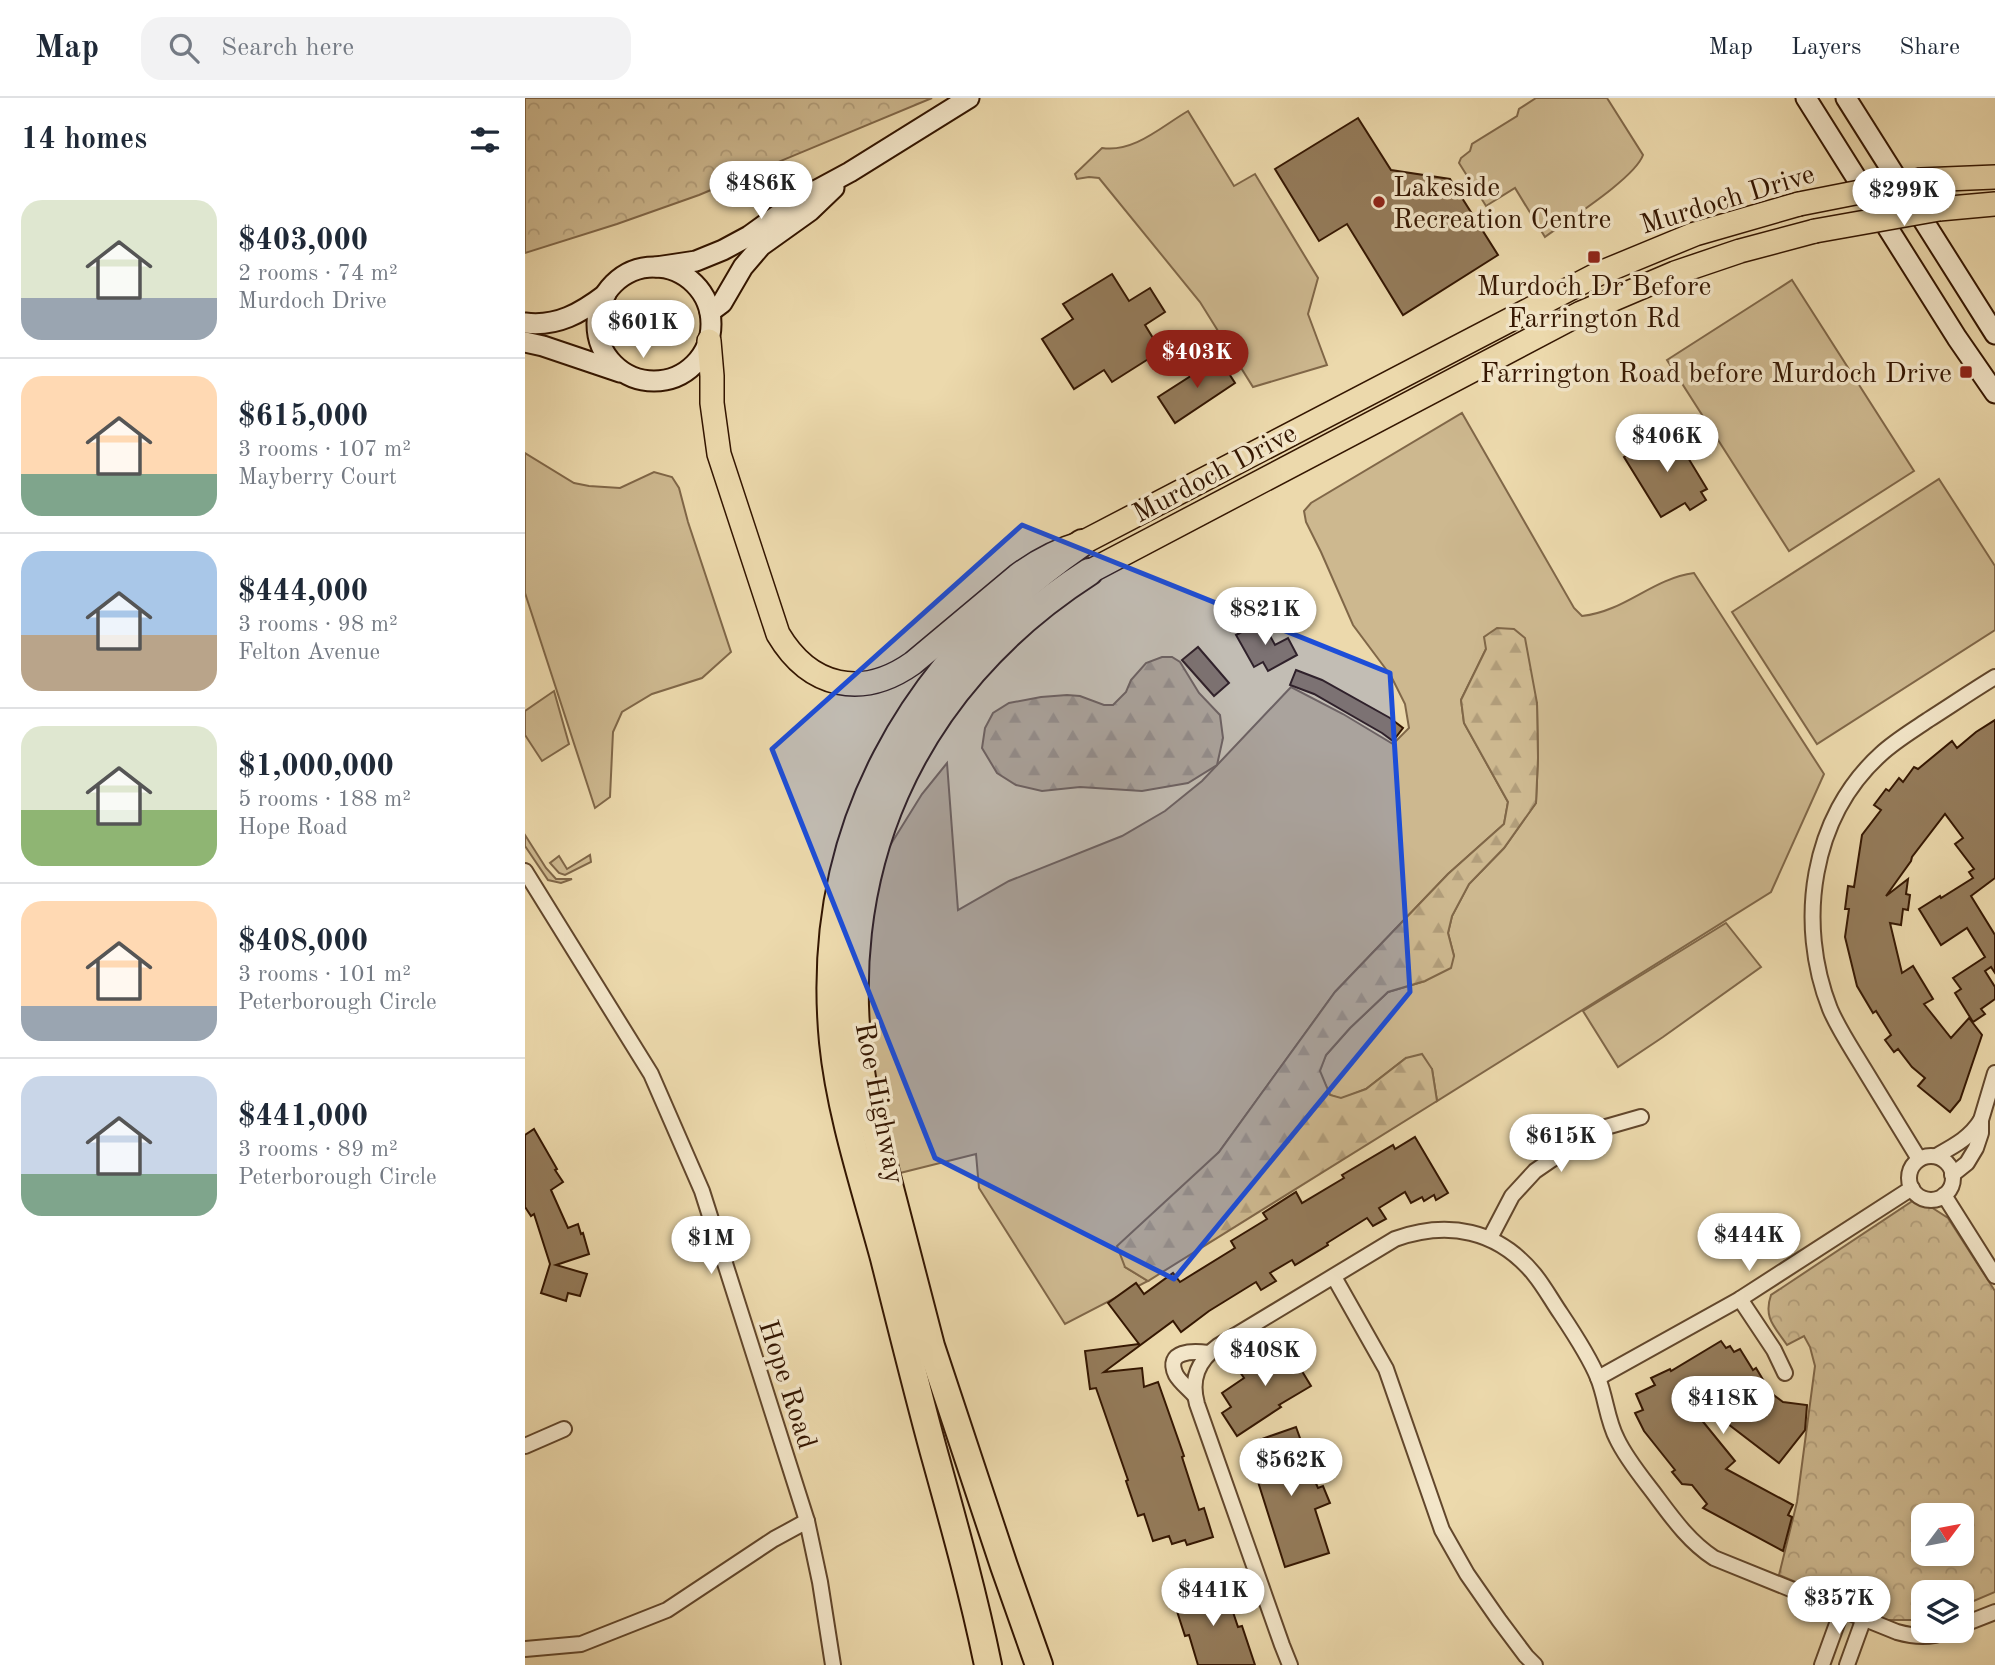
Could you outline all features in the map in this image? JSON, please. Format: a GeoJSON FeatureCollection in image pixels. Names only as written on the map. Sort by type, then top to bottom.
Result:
{"type":"FeatureCollection","features":[{"type":"Feature","properties":{"kind":"highway","name":"Roe Highway"},"geometry":{"type":"LineString","coordinates":[[988,1665],[969,1576],[845,1111],[833,1043],[832,950],[847,859],[861,815],[879,772],[912,711],[946,665],[985,622],[1036,576],[1082,543]]}},
{"type":"Feature","properties":{"kind":"highway","name":"Roe Highway"},"geometry":{"type":"LineString","coordinates":[[1039,1665],[931,1346],[868,1106],[855,1018],[854,974],[865,887],[883,823],[900,782],[921,743],[944,706],[1002,639],[1035,610],[1089,572]]}},
{"type":"Feature","properties":{"kind":"highway"},"geometry":{"type":"LineString","coordinates":[[931,1346],[1002,1665]]}},
{"type":"Feature","properties":{"kind":"highway"},"geometry":{"type":"LineString","coordinates":[[933,1449],[975,1665]]}},
{"type":"Feature","properties":{"kind":"main road","name":"Murdoch Drive"},"geometry":{"type":"LineString","coordinates":[[709,341],[712,403],[719,454],[778,634],[793,656],[814,673],[830,680],[856,684],[883,680],[899,673],[1034,563],[1064,548],[1082,543],[1598,274],[1695,234],[1799,204],[1921,180],[1995,177]]}},
{"type":"Feature","properties":{"kind":"main road","name":"Murdoch Drive"},"geometry":{"type":"LineString","coordinates":[[1089,572],[1581,313],[1643,285],[1740,251],[1815,231],[1939,209],[1995,204]]}},
{"type":"Feature","properties":{"kind":"street"},"geometry":{"type":"LineString","coordinates":[[525,323],[539,324],[571,317],[587,308],[627,274],[641,269],[696,261],[723,250],[749,236],[800,199],[850,172],[969,98]]}},
{"type":"Feature","properties":{"kind":"street"},"geometry":{"type":"LineString","coordinates":[[1806,98],[1950,327],[1995,393]]}},
{"type":"Feature","properties":{"kind":"street"},"geometry":{"type":"LineString","coordinates":[[1846,98],[1995,334]]}},
{"type":"Feature","properties":{"kind":"street"},"geometry":{"type":"LineString","coordinates":[[710,312],[722,303],[743,267],[761,246],[810,211],[850,172]]}},
{"type":"Feature","properties":{"kind":"street"},"geometry":{"type":"LineString","coordinates":[[525,342],[652,382],[681,375],[703,355],[709,341],[710,312],[704,298],[690,281],[671,270],[656,267]]}},
{"type":"Feature","properties":{"kind":"street"},"geometry":{"type":"LineString","coordinates":[[605,294],[597,322],[599,337],[604,351],[624,373]]}},
{"type":"Feature","properties":{"kind":"street"},"geometry":{"type":"LineString","coordinates":[[1919,1159],[1845,1038],[1830,1008],[1815,952],[1812,910],[1815,879],[1831,824],[1846,794],[1859,777],[1892,745],[1995,675]]}},
{"type":"Feature","properties":{"kind":"street","name":"Hope Road"},"geometry":{"type":"LineString","coordinates":[[525,871],[651,1074],[702,1191],[807,1521],[833,1665]]}},
{"type":"Feature","properties":{"kind":"street"},"geometry":{"type":"LineString","coordinates":[[1952,1175],[1968,1163],[1980,1138],[1981,1120],[1995,1073]]}},
{"type":"Feature","properties":{"kind":"street"},"geometry":{"type":"LineString","coordinates":[[1490,1238],[1512,1196],[1535,1171],[1606,1128],[1641,1117]]}},
{"type":"Feature","properties":{"kind":"street"},"geometry":{"type":"LineString","coordinates":[[1936,1156],[1946,1163],[1952,1175],[1951,1185],[1944,1195],[1937,1199],[1928,1199],[1917,1195],[1912,1188],[1909,1181],[1913,1164],[1927,1156],[1936,1156],[1961,1142],[1974,1131],[1981,1120]]}},
{"type":"Feature","properties":{"kind":"street"},"geometry":{"type":"LineString","coordinates":[[1598,1378],[1740,1299],[1912,1188]]}},
{"type":"Feature","properties":{"kind":"street"},"geometry":{"type":"LineString","coordinates":[[1944,1195],[1995,1276]]}},
{"type":"Feature","properties":{"kind":"street"},"geometry":{"type":"LineString","coordinates":[[1290,1665],[1195,1396],[1195,1374],[1208,1353],[1395,1239],[1414,1232],[1438,1229],[1462,1231],[1490,1238],[1513,1253],[1534,1274],[1570,1328],[1598,1378],[1609,1421],[1620,1447],[1694,1542],[1714,1558],[1897,1632],[1911,1635]]}},
{"type":"Feature","properties":{"kind":"street"},"geometry":{"type":"LineString","coordinates":[[1334,1277],[1387,1369],[1442,1530],[1467,1574],[1535,1665]]}},
{"type":"Feature","properties":{"kind":"street"},"geometry":{"type":"LineString","coordinates":[[1740,1299],[1774,1350],[1785,1374]]}},
{"type":"Feature","properties":{"kind":"street"},"geometry":{"type":"LineString","coordinates":[[1195,1396],[1175,1373],[1175,1362],[1184,1352],[1208,1353]]}},
{"type":"Feature","properties":{"kind":"street"},"geometry":{"type":"LineString","coordinates":[[525,1446],[564,1429]]}},
{"type":"Feature","properties":{"kind":"street"},"geometry":{"type":"LineString","coordinates":[[525,1649],[581,1644],[667,1610],[774,1539],[807,1521]]}},
{"type":"Feature","properties":{"kind":"street"},"geometry":{"type":"LineString","coordinates":[[1822,1665],[1842,1610]]}},
{"type":"Feature","properties":{"kind":"street"},"geometry":{"type":"LineString","coordinates":[[1974,1620],[1995,1612]]}},
{"type":"Feature","properties":{"kind":"street"},"geometry":{"type":"LineString","coordinates":[[1847,1665],[1864,1618]]}},
{"type":"Feature","properties":{"kind":"highlighted area"},"geometry":{"type":"Polygon","coordinates":[[[1022,525],[1390,673],[1410,992],[1174,1279],[935,1158],[772,749],[1022,525]]]}},
{"type":"Feature","properties":{"kind":"green space"},"geometry":{"type":"Polygon","coordinates":[[[525,98],[932,98],[699,195],[525,253],[525,98]]]}},
{"type":"Feature","properties":{"kind":"green space"},"geometry":{"type":"Polygon","coordinates":[[[1536,98],[1607,98],[1643,155],[1615,187],[1545,237],[1515,188],[1486,206],[1459,163],[1470,151],[1472,144],[1517,116],[1519,109],[1536,98]]]}},
{"type":"Feature","properties":{"kind":"green space"},"geometry":{"type":"Polygon","coordinates":[[[1188,111],[1234,186],[1255,174],[1318,278],[1308,314],[1327,365],[1253,387],[1200,302],[1099,178],[1077,179],[1075,174],[1102,148],[1136,142],[1188,111]]]}},
{"type":"Feature","properties":{"kind":"green space"},"geometry":{"type":"Polygon","coordinates":[[[1792,280],[1914,471],[1789,551],[1667,360],[1792,280]]]}},
{"type":"Feature","properties":{"kind":"green space"},"geometry":{"type":"Polygon","coordinates":[[[1462,413],[1574,608],[1582,616],[1612,608],[1679,576],[1694,573],[1824,774],[1771,892],[1437,1101],[1432,1069],[1406,1058],[1366,1089],[1341,1099],[1330,1095],[1319,1071],[1326,1055],[1388,992],[1425,981],[1454,956],[1448,933],[1452,916],[1469,884],[1504,848],[1536,803],[1537,703],[1486,649],[1461,700],[1464,723],[1508,802],[1504,824],[1448,874],[1335,992],[1219,1152],[1125,1267],[1148,1281],[1065,1324],[979,1188],[976,1154],[900,1173],[875,1087],[864,983],[881,860],[922,794],[947,763],[958,910],[1009,881],[1122,836],[1165,811],[1202,781],[1291,687],[1393,744],[1409,728],[1405,704],[1391,676],[1353,625],[1306,522],[1304,511],[1311,503],[1462,413]]]}},
{"type":"Feature","properties":{"kind":"green space"},"geometry":{"type":"Polygon","coordinates":[[[525,453],[574,483],[589,486],[620,488],[654,472],[672,477],[679,488],[731,652],[702,678],[652,694],[622,712],[613,732],[610,797],[595,808],[525,593],[525,453]]]}},
{"type":"Feature","properties":{"kind":"green space"},"geometry":{"type":"Polygon","coordinates":[[[1939,479],[1995,566],[1995,630],[1817,744],[1732,612],[1939,479]]]}},
{"type":"Feature","properties":{"kind":"green space"},"geometry":{"type":"Polygon","coordinates":[[[1497,628],[1514,629],[1525,638],[1537,703],[1536,803],[1504,848],[1469,884],[1452,916],[1448,933],[1454,956],[1451,968],[1425,981],[1388,992],[1326,1055],[1320,1071],[1330,1095],[1341,1098],[1366,1089],[1406,1058],[1422,1054],[1432,1069],[1437,1101],[1148,1281],[1125,1267],[1117,1246],[1219,1152],[1335,992],[1448,874],[1504,824],[1508,802],[1464,723],[1461,700],[1486,649],[1484,637],[1497,628]]]}},
{"type":"Feature","properties":{"kind":"green space"},"geometry":{"type":"Polygon","coordinates":[[[1162,657],[1172,657],[1180,662],[1199,693],[1220,715],[1223,738],[1217,765],[1188,783],[1142,791],[1080,787],[1042,791],[1016,785],[997,773],[982,748],[985,728],[993,713],[1009,703],[1067,695],[1113,705],[1126,692],[1131,680],[1146,663],[1162,657]]]}},
{"type":"Feature","properties":{"kind":"green space"},"geometry":{"type":"Polygon","coordinates":[[[554,691],[569,744],[542,761],[525,735],[525,711],[554,691]]]}},
{"type":"Feature","properties":{"kind":"green space"},"geometry":{"type":"Polygon","coordinates":[[[525,835],[556,879],[572,879],[561,883],[548,880],[525,846],[525,835]]]}},
{"type":"Feature","properties":{"kind":"green space"},"geometry":{"type":"Polygon","coordinates":[[[590,855],[591,862],[565,875],[559,873],[550,863],[559,856],[567,869],[590,855]]]}},
{"type":"Feature","properties":{"kind":"green space"},"geometry":{"type":"Polygon","coordinates":[[[1726,923],[1761,967],[1618,1067],[1583,1011],[1726,923]]]}},
{"type":"Feature","properties":{"kind":"green space"},"geometry":{"type":"Polygon","coordinates":[[[1917,1198],[1948,1218],[1995,1291],[1995,1592],[1974,1601],[1974,1580],[1911,1580],[1911,1620],[1885,1620],[1779,1575],[1797,1502],[1815,1366],[1804,1336],[1787,1345],[1769,1316],[1771,1295],[1917,1198]]]}},
{"type":"Feature","properties":{"kind":"building","name":"Lakeside Recreation Centre"},"geometry":{"type":"Polygon","coordinates":[[[1358,118],[1391,170],[1450,179],[1498,255],[1403,315],[1347,224],[1319,241],[1275,169],[1358,118]]]}},
{"type":"Feature","properties":{"kind":"building"},"geometry":{"type":"Polygon","coordinates":[[[1112,274],[1129,301],[1150,288],[1165,312],[1145,325],[1161,351],[1112,382],[1104,370],[1074,389],[1042,339],[1073,319],[1063,304],[1112,274]]]}},
{"type":"Feature","properties":{"kind":"building"},"geometry":{"type":"Polygon","coordinates":[[[1219,358],[1235,383],[1175,423],[1158,397],[1219,358]]]}},
{"type":"Feature","properties":{"kind":"building"},"geometry":{"type":"Polygon","coordinates":[[[1670,428],[1707,489],[1701,492],[1706,500],[1690,510],[1685,503],[1661,517],[1624,457],[1670,428]]]}},
{"type":"Feature","properties":{"kind":"building"},"geometry":{"type":"Polygon","coordinates":[[[1262,621],[1275,645],[1288,638],[1297,655],[1268,671],[1263,662],[1254,667],[1236,635],[1262,621]]]}},
{"type":"Feature","properties":{"kind":"building"},"geometry":{"type":"Polygon","coordinates":[[[1198,647],[1229,683],[1214,696],[1182,660],[1198,647]]]}},
{"type":"Feature","properties":{"kind":"building"},"geometry":{"type":"Polygon","coordinates":[[[1296,670],[1322,680],[1403,728],[1393,741],[1314,694],[1290,685],[1296,670]]]}},
{"type":"Feature","properties":{"kind":"building"},"geometry":{"type":"Polygon","coordinates":[[[1995,720],[1995,878],[1971,896],[1995,935],[1995,973],[1991,967],[1985,971],[1995,987],[1995,999],[1981,1009],[1985,1014],[1973,1022],[1955,993],[1961,989],[1953,978],[1985,957],[1967,928],[1941,945],[1919,909],[1973,878],[1969,872],[1974,869],[1955,844],[1963,838],[1945,814],[1886,896],[1908,879],[1908,910],[1903,909],[1901,925],[1890,923],[1902,973],[1913,966],[1933,999],[1924,1004],[1951,1038],[1969,1018],[1982,1035],[1960,1100],[1950,1112],[1918,1086],[1925,1078],[1898,1049],[1894,1052],[1885,1040],[1891,1035],[1876,1011],[1873,1013],[1857,986],[1845,937],[1849,909],[1845,909],[1848,886],[1854,887],[1862,835],[1881,810],[1874,805],[1886,789],[1889,791],[1899,778],[1903,782],[1914,767],[1918,769],[1952,741],[1957,748],[1995,720]]]}},
{"type":"Feature","properties":{"kind":"building"},"geometry":{"type":"Polygon","coordinates":[[[534,1129],[563,1182],[551,1190],[568,1228],[578,1224],[589,1254],[556,1265],[587,1274],[580,1296],[568,1293],[566,1301],[541,1293],[550,1264],[534,1214],[531,1216],[525,1207],[525,1135],[534,1129]]]}},
{"type":"Feature","properties":{"kind":"building"},"geometry":{"type":"Polygon","coordinates":[[[1415,1137],[1448,1193],[1436,1200],[1434,1195],[1424,1201],[1422,1197],[1411,1203],[1405,1192],[1379,1208],[1386,1219],[1373,1226],[1367,1218],[1295,1265],[1292,1260],[1270,1273],[1276,1281],[1261,1290],[1256,1282],[1181,1332],[1173,1321],[1104,1372],[1142,1368],[1144,1387],[1158,1382],[1184,1456],[1182,1457],[1199,1510],[1204,1508],[1213,1537],[1187,1545],[1185,1540],[1172,1544],[1169,1536],[1153,1541],[1144,1514],[1138,1516],[1096,1388],[1090,1389],[1085,1351],[1139,1344],[1108,1303],[1136,1283],[1144,1294],[1173,1273],[1180,1282],[1235,1248],[1231,1241],[1267,1219],[1263,1213],[1296,1192],[1302,1203],[1344,1178],[1342,1175],[1393,1145],[1395,1149],[1415,1137]]]}},
{"type":"Feature","properties":{"kind":"building"},"geometry":{"type":"Polygon","coordinates":[[[1291,1339],[1300,1355],[1294,1358],[1311,1386],[1279,1405],[1281,1407],[1237,1436],[1222,1413],[1231,1407],[1222,1393],[1244,1378],[1240,1372],[1291,1339]]]}},
{"type":"Feature","properties":{"kind":"building"},"geometry":{"type":"Polygon","coordinates":[[[1721,1341],[1726,1348],[1730,1346],[1734,1352],[1740,1349],[1753,1370],[1756,1368],[1771,1393],[1783,1402],[1807,1405],[1805,1430],[1779,1463],[1681,1388],[1678,1391],[1735,1461],[1726,1469],[1793,1505],[1788,1515],[1792,1517],[1783,1551],[1703,1508],[1707,1504],[1692,1485],[1682,1484],[1672,1472],[1675,1470],[1644,1431],[1635,1413],[1643,1410],[1636,1394],[1655,1385],[1651,1378],[1670,1369],[1671,1371],[1721,1341]]]}},
{"type":"Feature","properties":{"kind":"building"},"geometry":{"type":"Polygon","coordinates":[[[1296,1427],[1305,1452],[1300,1454],[1309,1480],[1314,1479],[1318,1488],[1323,1486],[1330,1503],[1315,1509],[1329,1553],[1285,1567],[1253,1466],[1263,1463],[1256,1441],[1296,1427]]]}},
{"type":"Feature","properties":{"kind":"building"},"geometry":{"type":"Polygon","coordinates":[[[1223,1582],[1238,1627],[1242,1626],[1255,1665],[1198,1665],[1189,1635],[1185,1636],[1173,1599],[1223,1582]]]}},
{"type":"Feature","properties":{"kind":"place","name":"Lakeside Recreation Centre"},"geometry":{"type":"Point","coordinates":[1379,202]}},
{"type":"Feature","properties":{"kind":"place","name":"Murdoch Dr Before Farrington Rd"},"geometry":{"type":"Point","coordinates":[1594,257]}},
{"type":"Feature","properties":{"kind":"place","name":"Farrington Road before Murdoch Drive"},"geometry":{"type":"Point","coordinates":[1966,372]}}]}
